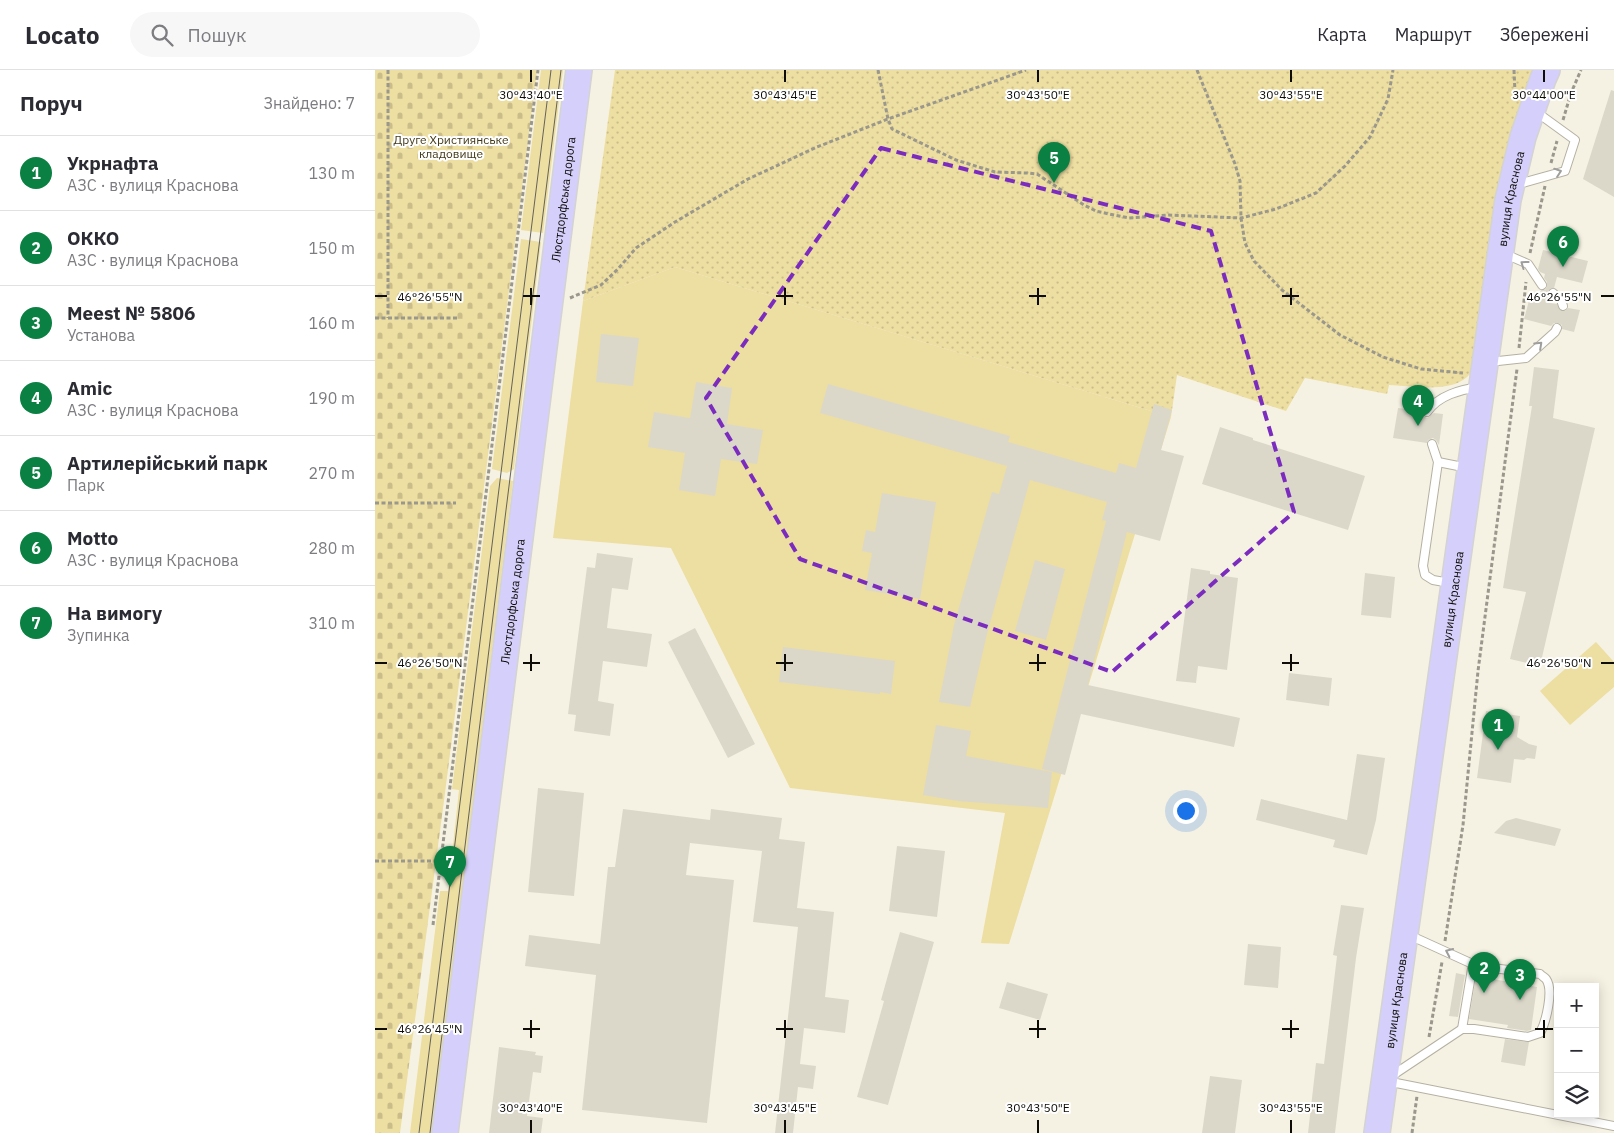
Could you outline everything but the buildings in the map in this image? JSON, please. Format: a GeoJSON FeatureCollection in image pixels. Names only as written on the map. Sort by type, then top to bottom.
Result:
{"type":"FeatureCollection","features":[{"type":"Feature","properties":{"kind":"main road","name":"Люстдорфська дорога"},"geometry":{"type":"LineString","coordinates":[[445,1133],[579,70]]}},
{"type":"Feature","properties":{"kind":"main road","name":"вулиця Краснова"},"geometry":{"type":"LineString","coordinates":[[1377,1133],[1470,469],[1476,374],[1511,186],[1523,137],[1524,101],[1543,79],[1547,70]]}},
{"type":"Feature","properties":{"kind":"lane"},"geometry":{"type":"LineString","coordinates":[[1511,186],[1565,171],[1575,140],[1524,101]]}},
{"type":"Feature","properties":{"kind":"lane"},"geometry":{"type":"LineString","coordinates":[[1500,252],[1528,264],[1542,286]]}},
{"type":"Feature","properties":{"kind":"lane"},"geometry":{"type":"LineString","coordinates":[[1553,293],[1561,300],[1563,306]]}},
{"type":"Feature","properties":{"kind":"lane"},"geometry":{"type":"LineString","coordinates":[[1427,412],[1437,401],[1460,390],[1476,374],[1525,358],[1555,332],[1557,328]]}},
{"type":"Feature","properties":{"kind":"lane"},"geometry":{"type":"LineString","coordinates":[[1432,444],[1438,462],[1423,566],[1425,575],[1433,580],[1454,583]]}},
{"type":"Feature","properties":{"kind":"lane"},"geometry":{"type":"LineString","coordinates":[[1438,462],[1470,469]]}},
{"type":"Feature","properties":{"kind":"lane"},"geometry":{"type":"LineString","coordinates":[[1384,1081],[1462,1029],[1528,1037],[1540,1033],[1545,1023],[1549,992],[1547,980],[1540,974],[1477,966],[1405,934]]}},
{"type":"Feature","properties":{"kind":"lane"},"geometry":{"type":"LineString","coordinates":[[1462,1029],[1473,963]]}},
{"type":"Feature","properties":{"kind":"lane"},"geometry":{"type":"LineString","coordinates":[[1384,1081],[1614,1126]]}},
{"type":"Feature","properties":{"kind":"path"},"geometry":{"type":"LineString","coordinates":[[388,70],[388,318]]}},
{"type":"Feature","properties":{"kind":"path"},"geometry":{"type":"LineString","coordinates":[[433,924],[538,70]]}},
{"type":"Feature","properties":{"kind":"path"},"geometry":{"type":"LineString","coordinates":[[878,70],[887,119],[892,129],[956,160],[995,172],[1037,174],[1096,211],[1129,218],[1169,215],[1241,218],[1276,209],[1316,193],[1345,166],[1370,136],[1388,98],[1393,70]]}},
{"type":"Feature","properties":{"kind":"path"},"geometry":{"type":"LineString","coordinates":[[549,308],[601,285],[636,248],[675,222],[748,180],[817,147],[887,119],[1026,70]]}},
{"type":"Feature","properties":{"kind":"path"},"geometry":{"type":"LineString","coordinates":[[1197,70],[1240,180],[1241,218],[1245,243],[1254,261],[1282,290],[1307,311],[1340,335],[1383,357],[1421,369],[1476,374]]}},
{"type":"Feature","properties":{"kind":"path"},"geometry":{"type":"LineString","coordinates":[[1514,70],[1524,101]]}},
{"type":"Feature","properties":{"kind":"path"},"geometry":{"type":"LineString","coordinates":[[1426,1054],[1463,825],[1478,671],[1518,359],[1528,264],[1560,129],[1571,93],[1581,70]]}},
{"type":"Feature","properties":{"kind":"path"},"geometry":{"type":"LineString","coordinates":[[375,318],[457,318]]}},
{"type":"Feature","properties":{"kind":"path"},"geometry":{"type":"LineString","coordinates":[[375,503],[456,503]]}},
{"type":"Feature","properties":{"kind":"path"},"geometry":{"type":"LineString","coordinates":[[375,861],[440,862]]}},
{"type":"Feature","properties":{"kind":"path"},"geometry":{"type":"LineString","coordinates":[[1412,1133],[1417,1095]]}},
{"type":"Feature","properties":{"kind":"highlighted area"},"geometry":{"type":"Polygon","coordinates":[[[881,148],[1211,231],[1294,512],[1112,672],[800,559],[706,398],[881,148]]]}},
{"type":"Feature","properties":{"kind":"green space","name":"Друге Християнське кладовище"},"geometry":{"type":"Polygon","coordinates":[[[375,70],[537,70],[400,1133],[375,1133],[375,70]]]}},
{"type":"Feature","properties":{"kind":"green space"},"geometry":{"type":"Polygon","coordinates":[[[541,70],[563,70],[543,233],[521,230],[541,70]]]}},
{"type":"Feature","properties":{"kind":"green space"},"geometry":{"type":"Polygon","coordinates":[[[615,70],[1542,70],[1479,361],[1469,375],[1460,382],[1441,387],[1389,385],[1387,394],[1305,378],[1286,411],[1177,375],[1171,417],[675,267],[583,301],[615,70]]]}},
{"type":"Feature","properties":{"kind":"green space"},"geometry":{"type":"Polygon","coordinates":[[[521,239],[541,242],[514,469],[507,473],[492,469],[521,239]]]}},
{"type":"Feature","properties":{"kind":"green space"},"geometry":{"type":"Polygon","coordinates":[[[675,267],[1171,417],[1009,944],[981,943],[1005,813],[790,788],[671,548],[553,538],[583,301],[675,267]]]}},
{"type":"Feature","properties":{"kind":"green space"},"geometry":{"type":"Polygon","coordinates":[[[497,478],[513,481],[432,1133],[410,1133],[440,891],[448,891],[459,790],[452,789],[490,486],[497,478]]]}},
{"type":"Feature","properties":{"kind":"green space"},"geometry":{"type":"Polygon","coordinates":[[[1596,642],[1614,662],[1614,687],[1570,725],[1540,691],[1596,642]]]}},
{"type":"Feature","properties":{"kind":"tram line"},"geometry":{"type":"LineString","coordinates":[[419,1133],[551,70]]}},
{"type":"Feature","properties":{"kind":"tram line"},"geometry":{"type":"LineString","coordinates":[[430,1133],[561,70]]}},
{"type":"Feature","properties":{"kind":"place","name":"Артилерійський парк"},"geometry":{"type":"Point","coordinates":[1054,183]}},
{"type":"Feature","properties":{"kind":"place","name":"Motto"},"geometry":{"type":"Point","coordinates":[1563,267]}},
{"type":"Feature","properties":{"kind":"place","name":"Amic"},"geometry":{"type":"Point","coordinates":[1418,426]}},
{"type":"Feature","properties":{"kind":"place","name":"Укрнафта"},"geometry":{"type":"Point","coordinates":[1498,750]}},
{"type":"Feature","properties":{"kind":"place","name":"На вимогу"},"geometry":{"type":"Point","coordinates":[450,887]}},
{"type":"Feature","properties":{"kind":"place","name":"ОККО"},"geometry":{"type":"Point","coordinates":[1484,993]}},
{"type":"Feature","properties":{"kind":"place","name":"Meest № 5806"},"geometry":{"type":"Point","coordinates":[1520,1000]}}]}
